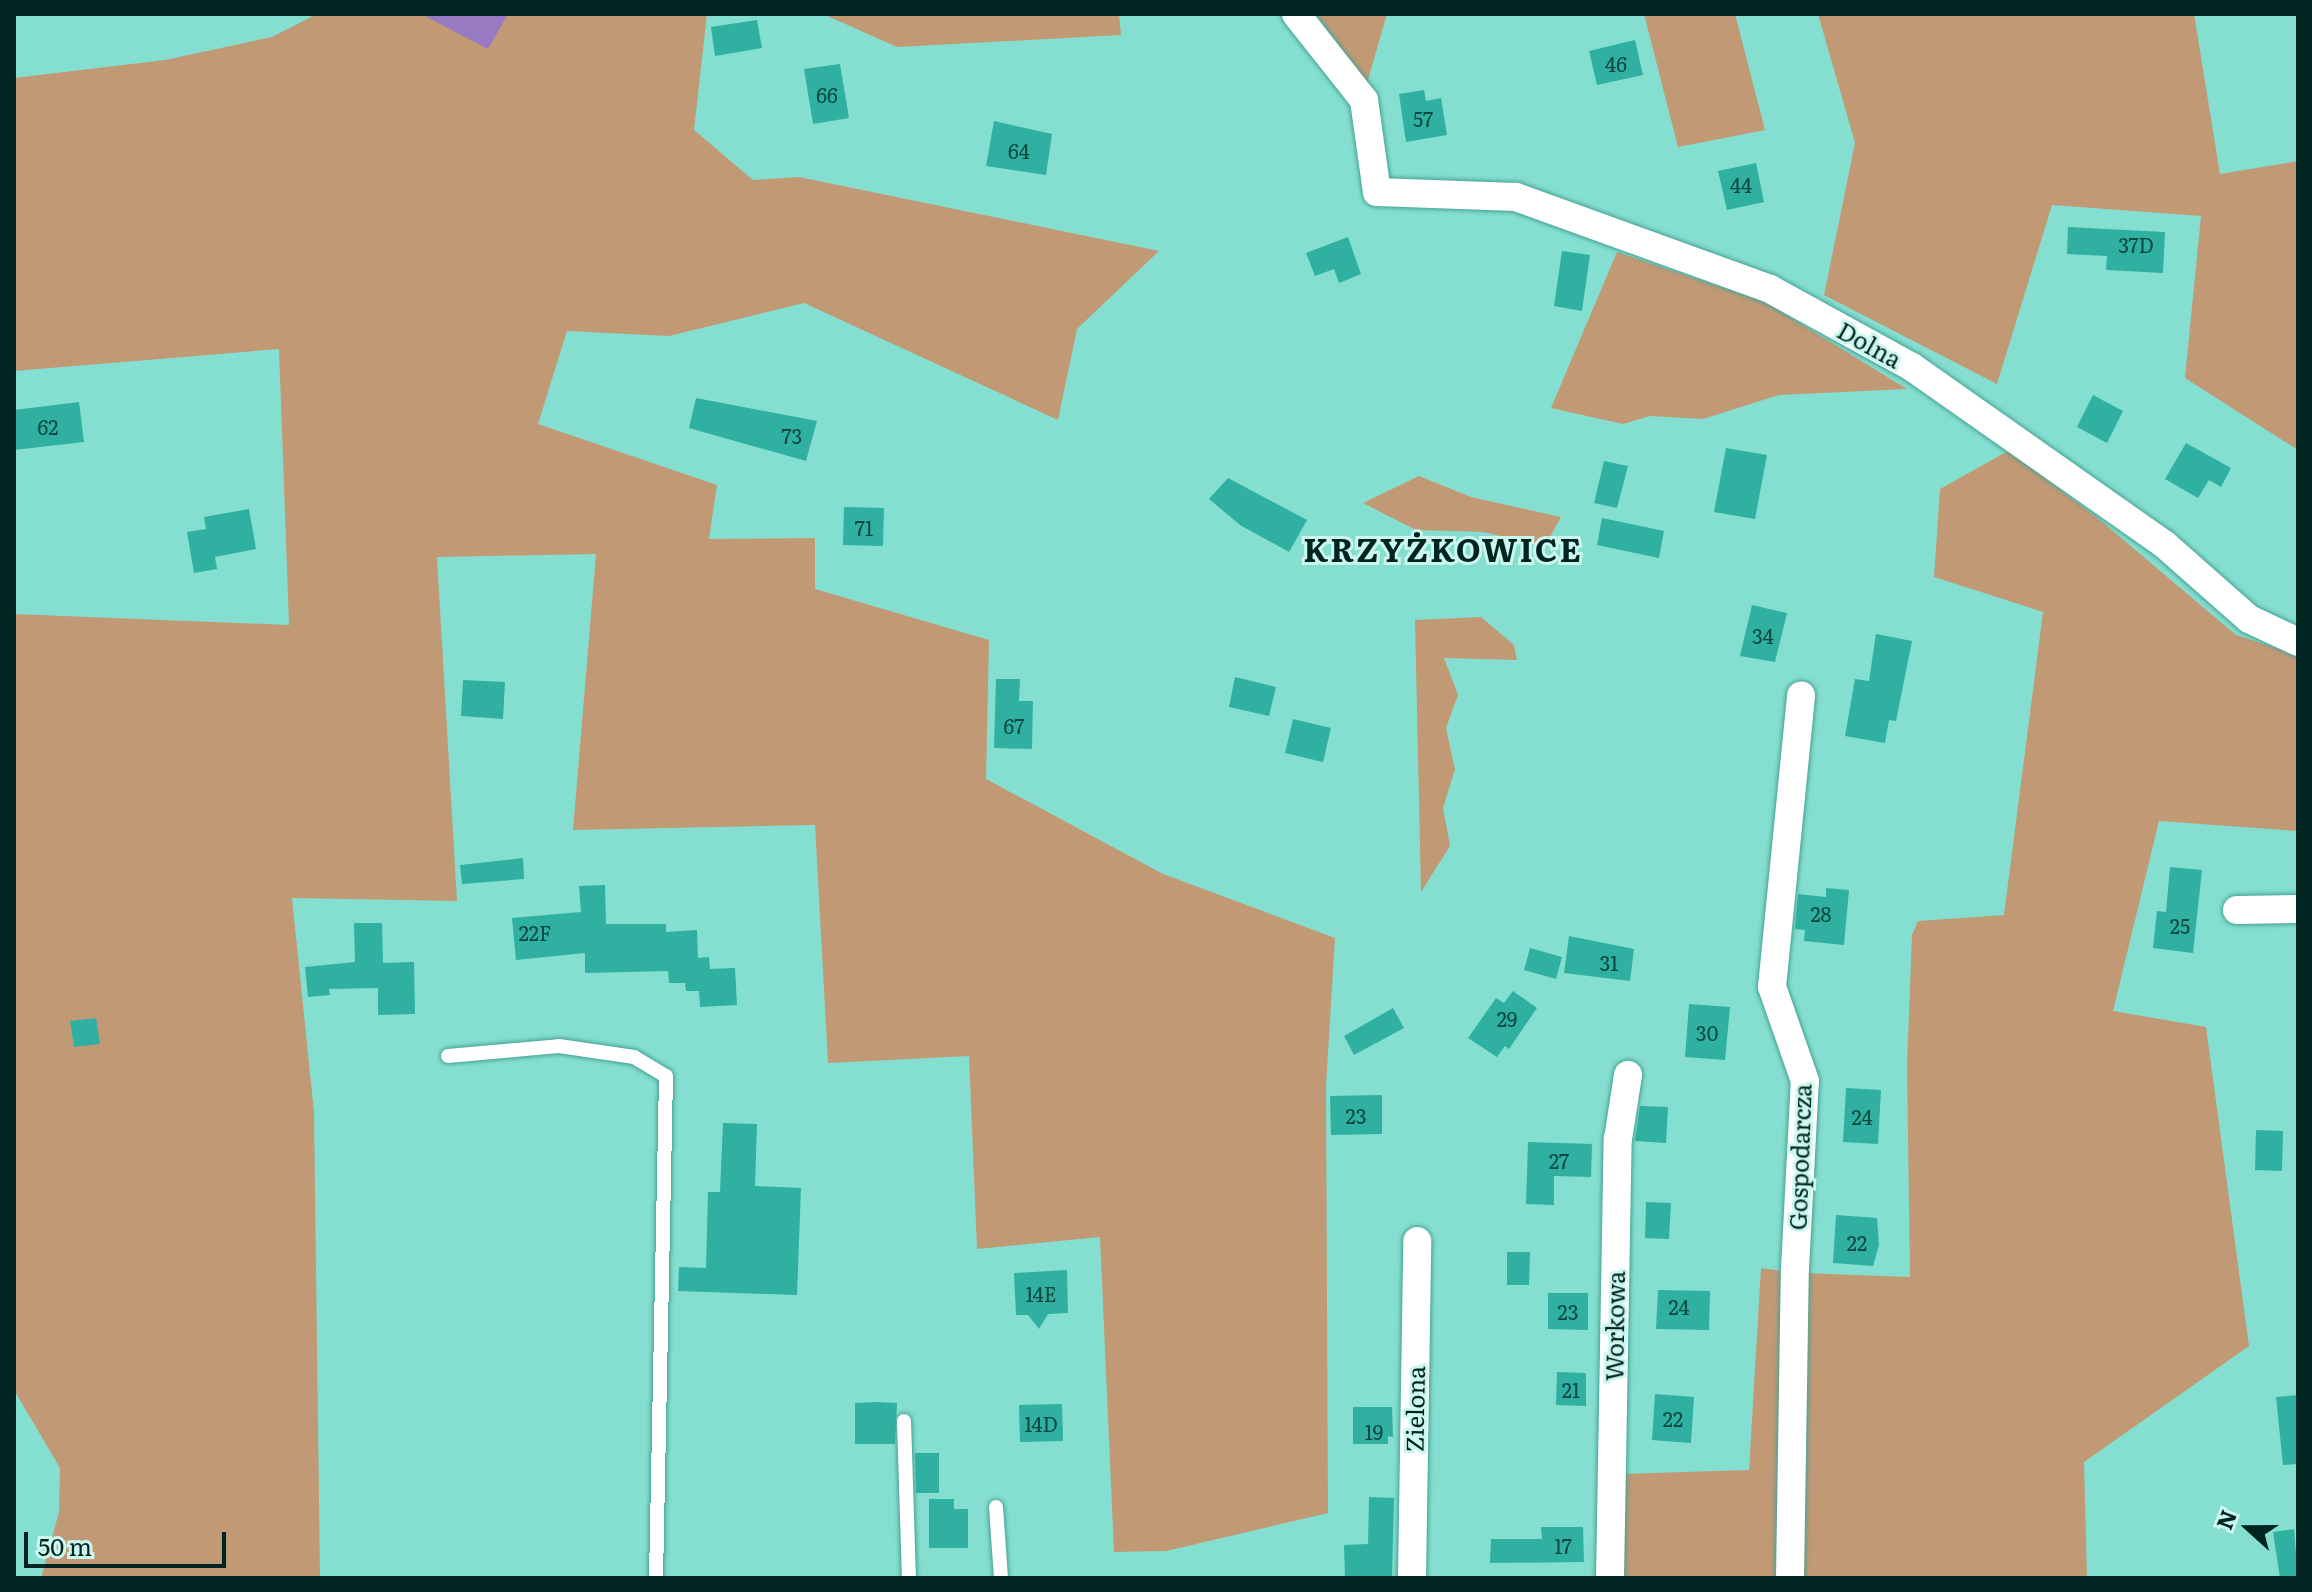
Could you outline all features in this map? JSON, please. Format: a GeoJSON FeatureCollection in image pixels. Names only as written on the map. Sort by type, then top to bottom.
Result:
{"type":"FeatureCollection","features":[{"type":"Feature","properties":{"kind":"street","name":"Dolna"},"geometry":{"type":"LineString","coordinates":[[1296,14],[1364,100],[1377,192],[1516,197],[1770,289],[1912,367],[2164,544],[2249,619],[2298,642]]}},
{"type":"Feature","properties":{"kind":"street","name":"Gospodarcza"},"geometry":{"type":"LineString","coordinates":[[1790,1578],[1795,1269],[1805,1081],[1772,987],[1801,695]]}},
{"type":"Feature","properties":{"kind":"street"},"geometry":{"type":"LineString","coordinates":[[2237,910],[2298,909]]}},
{"type":"Feature","properties":{"kind":"street","name":"Workowa"},"geometry":{"type":"LineString","coordinates":[[1610,1578],[1618,1139],[1628,1075]]}},
{"type":"Feature","properties":{"kind":"street","name":"Zielona"},"geometry":{"type":"LineString","coordinates":[[1412,1578],[1417,1241]]}},
{"type":"Feature","properties":{"kind":"lane"},"geometry":{"type":"LineString","coordinates":[[448,1056],[559,1046],[634,1057],[666,1076],[656,1578]]}},
{"type":"Feature","properties":{"kind":"lane"},"geometry":{"type":"LineString","coordinates":[[904,1421],[909,1578]]}},
{"type":"Feature","properties":{"kind":"lane"},"geometry":{"type":"LineString","coordinates":[[996,1507],[1001,1578]]}},
{"type":"Feature","properties":{"kind":"shaded area"},"geometry":{"type":"Polygon","coordinates":[[[317,14],[707,14],[694,130],[753,180],[799,177],[1159,251],[1077,329],[1058,420],[804,303],[669,336],[567,331],[538,424],[717,485],[709,539],[815,538],[815,589],[989,640],[986,779],[1163,874],[1335,938],[1326,1086],[1328,1513],[1166,1551],[1114,1552],[1100,1237],[977,1249],[969,1056],[828,1063],[815,825],[573,830],[596,554],[437,557],[457,901],[292,898],[314,1112],[320,1578],[41,1578],[59,1512],[60,1468],[14,1390],[14,614],[289,625],[279,349],[14,371],[14,78],[165,60],[272,37],[317,14]]]}},
{"type":"Feature","properties":{"kind":"shaded area"},"geometry":{"type":"Polygon","coordinates":[[[421,14],[508,14],[488,49],[421,14]]]}},
{"type":"Feature","properties":{"kind":"shaded area"},"geometry":{"type":"Polygon","coordinates":[[[823,14],[1119,14],[1121,35],[897,47],[823,14]]]}},
{"type":"Feature","properties":{"kind":"shaded area"},"geometry":{"type":"Polygon","coordinates":[[[1316,14],[1387,14],[1367,83],[1316,14]]]}},
{"type":"Feature","properties":{"kind":"shaded area"},"geometry":{"type":"Polygon","coordinates":[[[1644,14],[1735,14],[1765,130],[1678,147],[1644,14]]]}},
{"type":"Feature","properties":{"kind":"shaded area"},"geometry":{"type":"Polygon","coordinates":[[[1818,14],[2194,14],[2220,174],[2298,161],[2298,450],[2185,378],[2201,216],[2052,205],[1997,384],[1824,295],[1855,143],[1818,14]]]}},
{"type":"Feature","properties":{"kind":"shaded area"},"geometry":{"type":"Polygon","coordinates":[[[1617,252],[1765,302],[1907,389],[1779,395],[1703,419],[1650,416],[1623,424],[1551,408],[1617,252]]]}},
{"type":"Feature","properties":{"kind":"shaded area"},"geometry":{"type":"Polygon","coordinates":[[[2008,451],[2094,515],[2236,635],[2298,655],[2298,831],[2159,821],[2113,1011],[2206,1027],[2249,1346],[2084,1462],[2087,1578],[1800,1578],[1802,1273],[1910,1277],[1907,1065],[1912,935],[1918,921],[2004,915],[2043,612],[1934,577],[1940,489],[2008,451]]]}},
{"type":"Feature","properties":{"kind":"shaded area"},"geometry":{"type":"Polygon","coordinates":[[[1419,476],[1471,497],[1561,517],[1545,546],[1483,532],[1416,530],[1363,503],[1419,476]]]}},
{"type":"Feature","properties":{"kind":"shaded area"},"geometry":{"type":"Polygon","coordinates":[[[1481,617],[1514,645],[1517,660],[1444,658],[1458,695],[1446,728],[1455,769],[1443,808],[1450,846],[1421,892],[1415,620],[1481,617]]]}},
{"type":"Feature","properties":{"kind":"shaded area"},"geometry":{"type":"Polygon","coordinates":[[[1761,1268],[1782,1271],[1780,1578],[1621,1578],[1621,1474],[1749,1470],[1761,1268]]]}},
{"type":"Feature","properties":{"kind":"building"},"geometry":{"type":"Polygon","coordinates":[[[757,20],[762,48],[715,56],[711,27],[757,20]]]}},
{"type":"Feature","properties":{"kind":"building"},"geometry":{"type":"Polygon","coordinates":[[[1635,40],[1643,75],[1597,85],[1589,51],[1635,40]]]}},
{"type":"Feature","properties":{"kind":"building"},"geometry":{"type":"Polygon","coordinates":[[[840,64],[849,118],[813,124],[804,69],[840,64]]]}},
{"type":"Feature","properties":{"kind":"building"},"geometry":{"type":"Polygon","coordinates":[[[1424,90],[1426,101],[1441,98],[1447,135],[1406,142],[1399,94],[1424,90]]]}},
{"type":"Feature","properties":{"kind":"building"},"geometry":{"type":"Polygon","coordinates":[[[994,121],[1052,134],[1046,175],[986,166],[994,121]]]}},
{"type":"Feature","properties":{"kind":"building"},"geometry":{"type":"Polygon","coordinates":[[[1756,163],[1764,202],[1727,210],[1718,171],[1756,163]]]}},
{"type":"Feature","properties":{"kind":"building"},"geometry":{"type":"Polygon","coordinates":[[[2068,227],[2165,232],[2163,273],[2106,270],[2107,256],[2067,254],[2068,227]]]}},
{"type":"Feature","properties":{"kind":"building"},"geometry":{"type":"Polygon","coordinates":[[[1348,237],[1361,274],[1339,283],[1334,269],[1315,276],[1306,253],[1348,237]]]}},
{"type":"Feature","properties":{"kind":"building"},"geometry":{"type":"Polygon","coordinates":[[[1562,251],[1590,255],[1582,311],[1554,306],[1562,251]]]}},
{"type":"Feature","properties":{"kind":"building"},"geometry":{"type":"Polygon","coordinates":[[[2093,395],[2123,411],[2107,443],[2077,427],[2093,395]]]}},
{"type":"Feature","properties":{"kind":"building"},"geometry":{"type":"Polygon","coordinates":[[[696,398],[817,421],[806,461],[689,428],[696,398]]]}},
{"type":"Feature","properties":{"kind":"building"},"geometry":{"type":"Polygon","coordinates":[[[79,402],[84,442],[14,450],[14,410],[79,402]]]}},
{"type":"Feature","properties":{"kind":"building"},"geometry":{"type":"Polygon","coordinates":[[[2186,443],[2231,468],[2221,487],[2209,480],[2198,498],[2165,479],[2186,443]]]}},
{"type":"Feature","properties":{"kind":"building"},"geometry":{"type":"Polygon","coordinates":[[[1726,448],[1767,455],[1755,519],[1714,512],[1726,448]]]}},
{"type":"Feature","properties":{"kind":"building"},"geometry":{"type":"Polygon","coordinates":[[[1604,461],[1628,466],[1617,508],[1594,503],[1604,461]]]}},
{"type":"Feature","properties":{"kind":"building"},"geometry":{"type":"Polygon","coordinates":[[[1228,478],[1307,520],[1289,552],[1240,525],[1209,499],[1228,478]]]}},
{"type":"Feature","properties":{"kind":"building"},"geometry":{"type":"Polygon","coordinates":[[[844,507],[884,508],[883,546],[843,545],[844,507]]]}},
{"type":"Feature","properties":{"kind":"building"},"geometry":{"type":"Polygon","coordinates":[[[249,509],[256,549],[215,557],[217,569],[194,573],[187,532],[206,529],[204,517],[249,509]]]}},
{"type":"Feature","properties":{"kind":"building"},"geometry":{"type":"Polygon","coordinates":[[[1602,518],[1664,531],[1659,558],[1597,545],[1602,518]]]}},
{"type":"Feature","properties":{"kind":"building"},"geometry":{"type":"Polygon","coordinates":[[[1752,605],[1787,613],[1775,662],[1740,656],[1752,605]]]}},
{"type":"Feature","properties":{"kind":"building"},"geometry":{"type":"Polygon","coordinates":[[[1876,634],[1912,641],[1896,721],[1889,720],[1885,743],[1845,736],[1855,679],[1869,681],[1876,634]]]}},
{"type":"Feature","properties":{"kind":"building"},"geometry":{"type":"Polygon","coordinates":[[[1235,677],[1276,687],[1269,716],[1229,707],[1235,677]]]}},
{"type":"Feature","properties":{"kind":"building"},"geometry":{"type":"Polygon","coordinates":[[[996,679],[1020,679],[1019,701],[1033,701],[1032,749],[994,748],[996,679]]]}},
{"type":"Feature","properties":{"kind":"building"},"geometry":{"type":"Polygon","coordinates":[[[463,680],[505,682],[503,719],[461,716],[463,680]]]}},
{"type":"Feature","properties":{"kind":"building"},"geometry":{"type":"Polygon","coordinates":[[[1293,719],[1331,728],[1323,762],[1285,753],[1293,719]]]}},
{"type":"Feature","properties":{"kind":"building"},"geometry":{"type":"Polygon","coordinates":[[[523,858],[524,879],[462,884],[460,865],[523,858]]]}},
{"type":"Feature","properties":{"kind":"building"},"geometry":{"type":"Polygon","coordinates":[[[2170,867],[2202,870],[2193,953],[2153,948],[2157,911],[2166,912],[2170,867]]]}},
{"type":"Feature","properties":{"kind":"building"},"geometry":{"type":"Polygon","coordinates":[[[605,885],[606,924],[666,924],[666,932],[697,930],[698,958],[709,957],[710,969],[735,968],[737,1005],[700,1007],[699,991],[686,991],[685,983],[669,983],[668,971],[585,973],[585,953],[516,960],[512,918],[581,912],[579,886],[605,885]]]}},
{"type":"Feature","properties":{"kind":"building"},"geometry":{"type":"Polygon","coordinates":[[[1826,888],[1849,890],[1844,945],[1804,941],[1805,930],[1795,929],[1798,894],[1826,897],[1826,888]]]}},
{"type":"Feature","properties":{"kind":"building"},"geometry":{"type":"Polygon","coordinates":[[[354,923],[382,923],[383,963],[414,962],[415,1014],[378,1015],[378,988],[329,989],[330,995],[308,997],[305,967],[355,962],[354,923]]]}},
{"type":"Feature","properties":{"kind":"building"},"geometry":{"type":"Polygon","coordinates":[[[1569,936],[1634,949],[1630,981],[1564,973],[1569,936]]]}},
{"type":"Feature","properties":{"kind":"building"},"geometry":{"type":"Polygon","coordinates":[[[1530,948],[1562,957],[1556,979],[1524,970],[1530,948]]]}},
{"type":"Feature","properties":{"kind":"building"},"geometry":{"type":"Polygon","coordinates":[[[1513,991],[1537,1008],[1509,1049],[1505,1046],[1497,1057],[1468,1038],[1496,998],[1504,1003],[1513,991]]]}},
{"type":"Feature","properties":{"kind":"building"},"geometry":{"type":"Polygon","coordinates":[[[1689,1004],[1730,1007],[1725,1060],[1685,1057],[1689,1004]]]}},
{"type":"Feature","properties":{"kind":"building"},"geometry":{"type":"Polygon","coordinates":[[[1393,1008],[1404,1028],[1354,1055],[1344,1036],[1393,1008]]]}},
{"type":"Feature","properties":{"kind":"building"},"geometry":{"type":"Polygon","coordinates":[[[96,1018],[100,1044],[74,1047],[70,1021],[96,1018]]]}},
{"type":"Feature","properties":{"kind":"building"},"geometry":{"type":"Polygon","coordinates":[[[1846,1088],[1881,1090],[1878,1144],[1843,1142],[1846,1088]]]}},
{"type":"Feature","properties":{"kind":"building"},"geometry":{"type":"Polygon","coordinates":[[[1382,1095],[1382,1134],[1331,1135],[1330,1096],[1382,1095]]]}},
{"type":"Feature","properties":{"kind":"building"},"geometry":{"type":"Polygon","coordinates":[[[1640,1106],[1668,1107],[1666,1143],[1635,1141],[1640,1106]]]}},
{"type":"Feature","properties":{"kind":"building"},"geometry":{"type":"Polygon","coordinates":[[[723,1123],[757,1124],[755,1186],[801,1188],[797,1295],[678,1291],[679,1267],[706,1268],[708,1192],[720,1192],[723,1123]]]}},
{"type":"Feature","properties":{"kind":"building"},"geometry":{"type":"Polygon","coordinates":[[[2256,1130],[2283,1131],[2282,1171],[2255,1170],[2256,1130]]]}},
{"type":"Feature","properties":{"kind":"building"},"geometry":{"type":"Polygon","coordinates":[[[1528,1142],[1592,1144],[1591,1177],[1554,1176],[1554,1205],[1526,1204],[1528,1142]]]}},
{"type":"Feature","properties":{"kind":"building"},"geometry":{"type":"Polygon","coordinates":[[[1646,1202],[1671,1203],[1669,1239],[1645,1238],[1646,1202]]]}},
{"type":"Feature","properties":{"kind":"building"},"geometry":{"type":"Polygon","coordinates":[[[1836,1215],[1877,1218],[1879,1245],[1873,1266],[1833,1263],[1836,1215]]]}},
{"type":"Feature","properties":{"kind":"building"},"geometry":{"type":"Polygon","coordinates":[[[1507,1252],[1530,1252],[1529,1285],[1507,1285],[1507,1252]]]}},
{"type":"Feature","properties":{"kind":"building"},"geometry":{"type":"Polygon","coordinates":[[[1067,1270],[1068,1313],[1048,1314],[1039,1329],[1028,1315],[1016,1315],[1014,1273],[1067,1270]]]}},
{"type":"Feature","properties":{"kind":"building"},"geometry":{"type":"Polygon","coordinates":[[[1658,1290],[1710,1291],[1709,1330],[1656,1329],[1658,1290]]]}},
{"type":"Feature","properties":{"kind":"building"},"geometry":{"type":"Polygon","coordinates":[[[1548,1293],[1588,1293],[1588,1330],[1548,1329],[1548,1293]]]}},
{"type":"Feature","properties":{"kind":"building"},"geometry":{"type":"Polygon","coordinates":[[[1557,1372],[1586,1373],[1586,1406],[1556,1405],[1557,1372]]]}},
{"type":"Feature","properties":{"kind":"building"},"geometry":{"type":"Polygon","coordinates":[[[1655,1394],[1694,1397],[1691,1443],[1652,1440],[1655,1394]]]}},
{"type":"Feature","properties":{"kind":"building"},"geometry":{"type":"Polygon","coordinates":[[[2298,1395],[2298,1464],[2283,1465],[2276,1397],[2298,1395]]]}},
{"type":"Feature","properties":{"kind":"building"},"geometry":{"type":"Polygon","coordinates":[[[855,1403],[897,1403],[895,1444],[855,1444],[855,1403]]]}},
{"type":"Feature","properties":{"kind":"building"},"geometry":{"type":"Polygon","coordinates":[[[1062,1404],[1063,1441],[1020,1442],[1019,1405],[1062,1404]]]}},
{"type":"Feature","properties":{"kind":"building"},"geometry":{"type":"Polygon","coordinates":[[[1353,1407],[1392,1407],[1393,1437],[1388,1436],[1388,1444],[1353,1444],[1353,1407]]]}},
{"type":"Feature","properties":{"kind":"building"},"geometry":{"type":"Polygon","coordinates":[[[915,1453],[939,1453],[939,1493],[916,1493],[915,1453]]]}},
{"type":"Feature","properties":{"kind":"building"},"geometry":{"type":"Polygon","coordinates":[[[1369,1497],[1394,1498],[1392,1578],[1345,1578],[1344,1545],[1368,1544],[1369,1497]]]}},
{"type":"Feature","properties":{"kind":"building"},"geometry":{"type":"Polygon","coordinates":[[[929,1499],[954,1499],[954,1509],[968,1509],[968,1548],[929,1548],[929,1499]]]}},
{"type":"Feature","properties":{"kind":"building"},"geometry":{"type":"Polygon","coordinates":[[[1541,1527],[1583,1527],[1584,1562],[1490,1563],[1491,1539],[1542,1539],[1541,1527]]]}},
{"type":"Feature","properties":{"kind":"building"},"geometry":{"type":"Polygon","coordinates":[[[2294,1529],[2298,1578],[2280,1578],[2273,1532],[2294,1529]]]}},
{"type":"Feature","properties":{"kind":"district","name":"KRZYŻKOWICE"},"geometry":{"type":"Point","coordinates":[1443,548]}}]}
